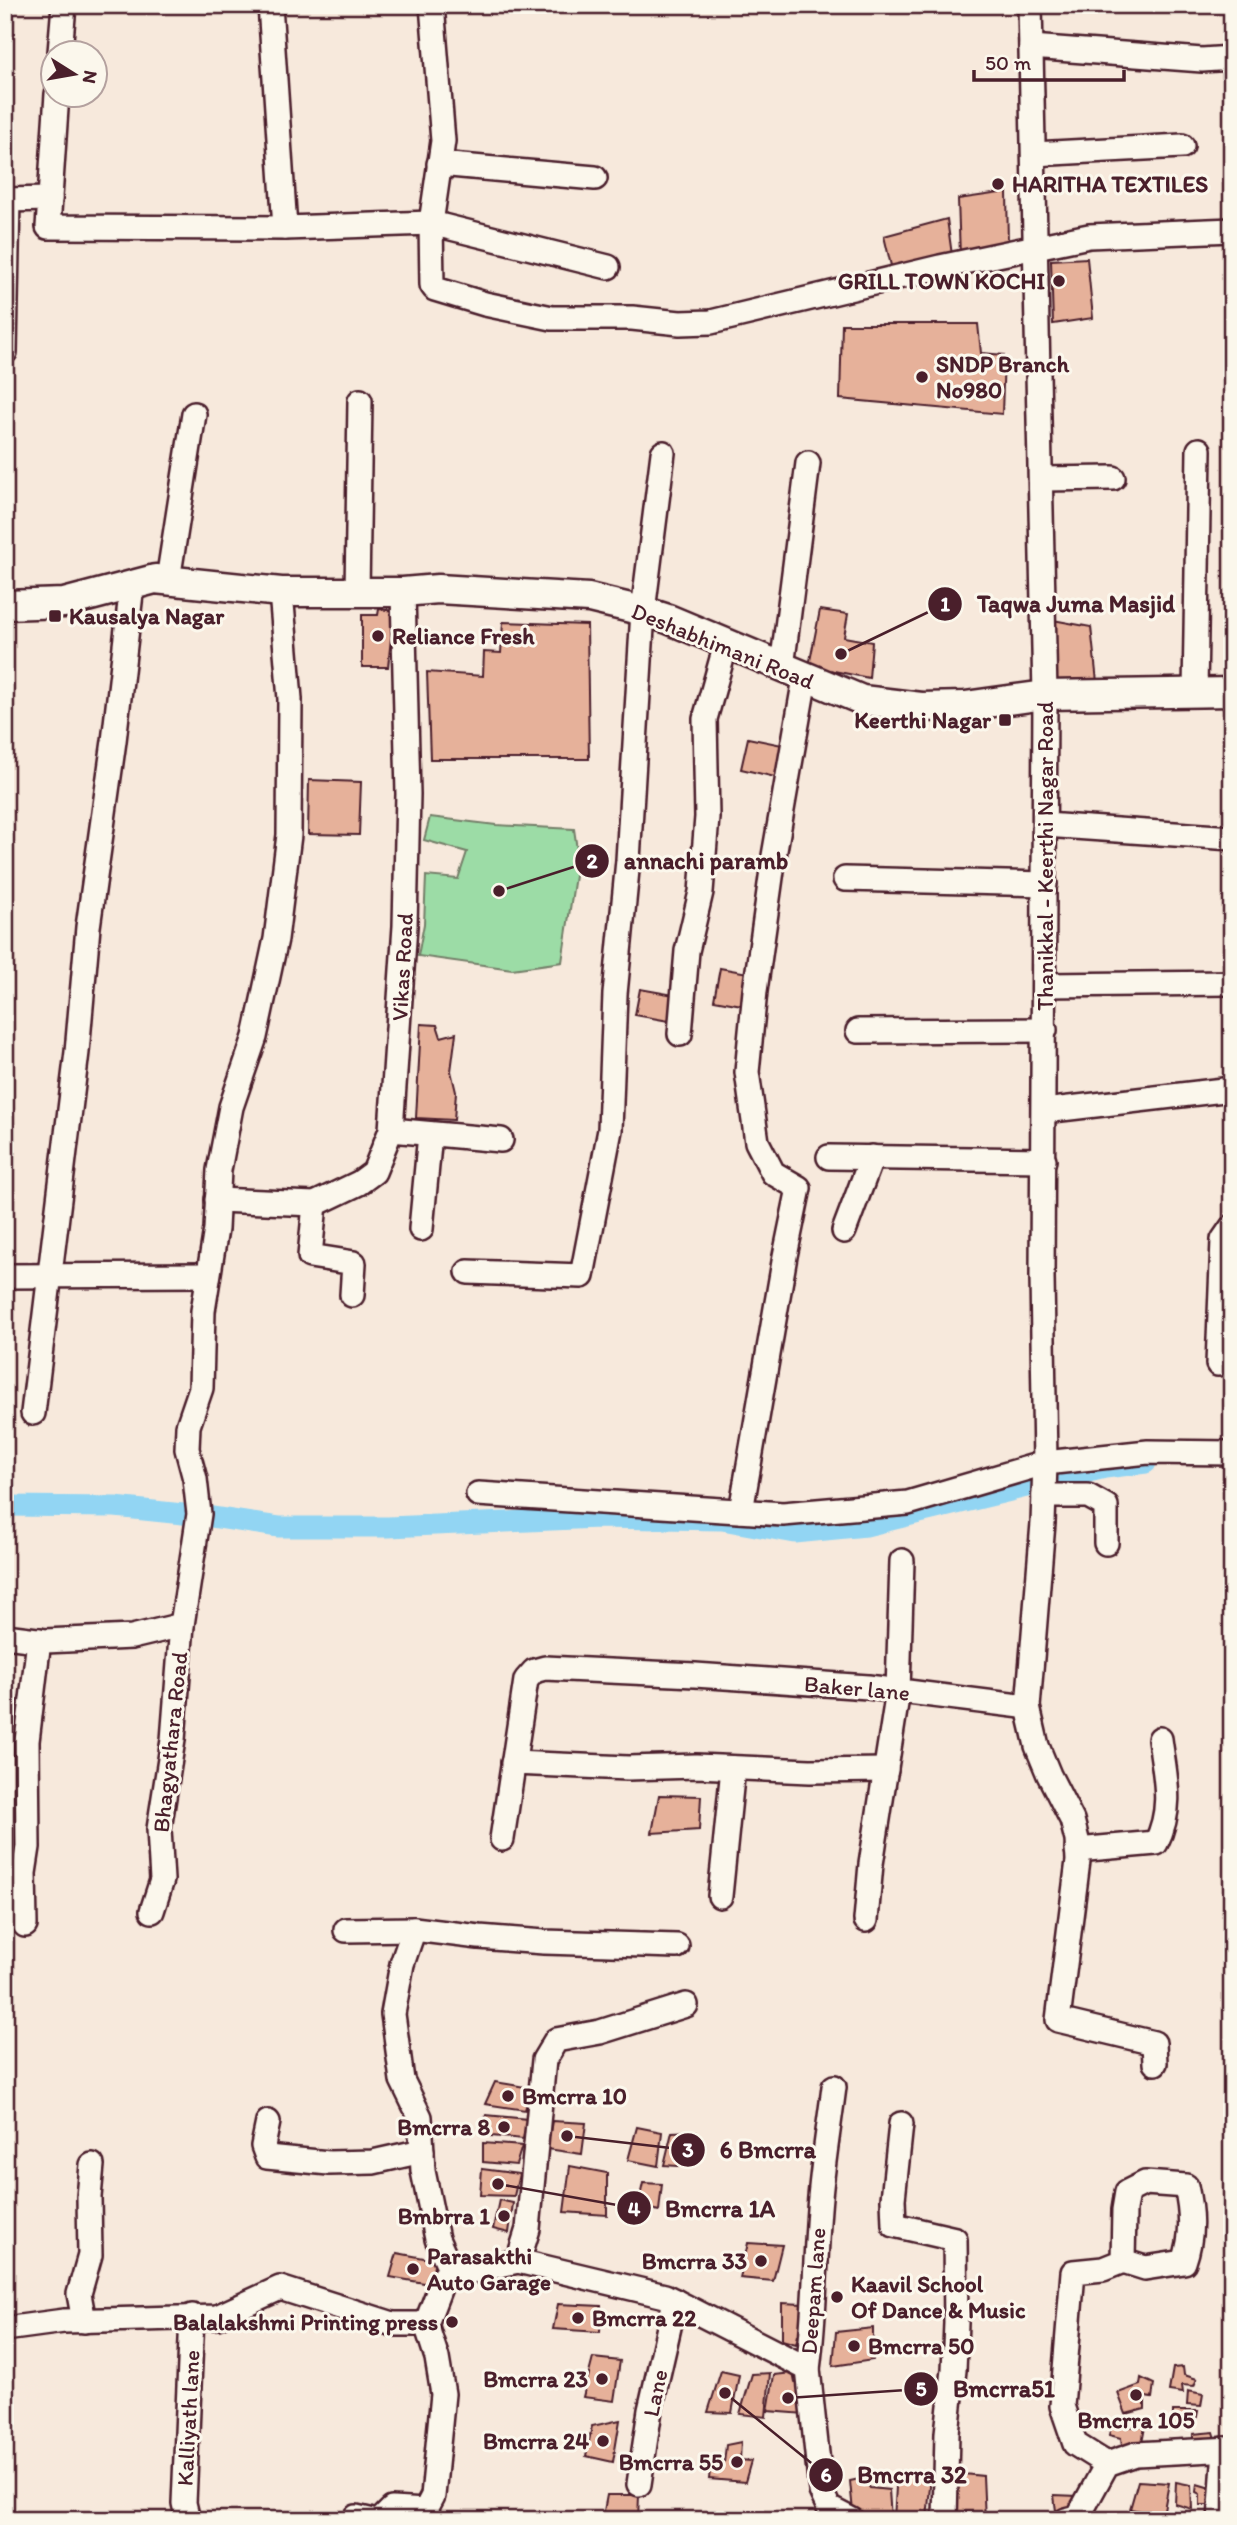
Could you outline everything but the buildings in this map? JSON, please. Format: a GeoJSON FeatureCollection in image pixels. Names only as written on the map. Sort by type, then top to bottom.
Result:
{"type":"FeatureCollection","features":[{"type":"Feature","properties":{"kind":"street"},"geometry":{"type":"LineString","coordinates":[[61,38],[64,5]]}},
{"type":"Feature","properties":{"kind":"street"},"geometry":{"type":"LineString","coordinates":[[270,5],[285,228]]}},
{"type":"Feature","properties":{"kind":"street"},"geometry":{"type":"LineString","coordinates":[[432,5],[443,124],[431,223],[433,288],[485,303],[552,318],[711,322],[940,267],[1089,236],[1232,230]]}},
{"type":"Feature","properties":{"kind":"street","name":"Thanikkal - Keerthi Nagar Road"},"geometry":{"type":"LineString","coordinates":[[1028,1707],[1043,1523],[1045,1030],[1042,480],[1030,5]]}},
{"type":"Feature","properties":{"kind":"street"},"geometry":{"type":"LineString","coordinates":[[1031,47],[1202,60],[1232,58]]}},
{"type":"Feature","properties":{"kind":"street"},"geometry":{"type":"LineString","coordinates":[[56,108],[48,227],[285,228],[431,223],[608,267]]}},
{"type":"Feature","properties":{"kind":"street"},"geometry":{"type":"LineString","coordinates":[[1034,154],[1182,146]]}},
{"type":"Feature","properties":{"kind":"street"},"geometry":{"type":"LineString","coordinates":[[439,164],[596,178]]}},
{"type":"Feature","properties":{"kind":"street"},"geometry":{"type":"LineString","coordinates":[[5,352],[6,200],[50,199]]}},
{"type":"Feature","properties":{"kind":"street"},"geometry":{"type":"LineString","coordinates":[[357,592],[360,401]]}},
{"type":"Feature","properties":{"kind":"street"},"geometry":{"type":"LineString","coordinates":[[168,580],[194,414]]}},
{"type":"Feature","properties":{"kind":"street"},"geometry":{"type":"LineString","coordinates":[[1195,692],[1199,450]]}},
{"type":"Feature","properties":{"kind":"street"},"geometry":{"type":"LineString","coordinates":[[468,1272],[582,1276],[610,1130],[615,994],[632,810],[643,611],[663,453]]}},
{"type":"Feature","properties":{"kind":"street"},"geometry":{"type":"LineString","coordinates":[[741,1511],[799,1188],[773,1173],[757,1142],[747,1072],[793,673],[808,463]]}},
{"type":"Feature","properties":{"kind":"street"},"geometry":{"type":"LineString","coordinates":[[1042,480],[1112,478]]}},
{"type":"Feature","properties":{"kind":"street","name":"Deshabhimani Road"},"geometry":{"type":"LineString","coordinates":[[5,606],[64,603],[155,579],[281,592],[403,592],[438,589],[589,598],[643,611],[862,700],[921,706],[965,706],[1045,695],[1232,692]]}},
{"type":"Feature","properties":{"kind":"street"},"geometry":{"type":"LineString","coordinates":[[33,1413],[132,585]]}},
{"type":"Feature","properties":{"kind":"street"},"geometry":{"type":"LineString","coordinates":[[182,1625],[199,1514],[195,1479],[187,1448],[188,1426],[201,1388],[203,1311],[216,1229],[219,1170],[231,1107],[255,1037],[276,939],[289,835],[290,699],[281,592]]}},
{"type":"Feature","properties":{"kind":"street","name":"Vikas Road"},"geometry":{"type":"LineString","coordinates":[[217,1200],[315,1204],[359,1183],[374,1172],[391,1130],[405,926],[408,794],[403,592]]}},
{"type":"Feature","properties":{"kind":"street"},"geometry":{"type":"LineString","coordinates":[[680,1034],[687,951],[701,892],[707,817],[705,719],[726,644]]}},
{"type":"Feature","properties":{"kind":"street"},"geometry":{"type":"LineString","coordinates":[[1045,825],[1232,838]]}},
{"type":"Feature","properties":{"kind":"street"},"geometry":{"type":"LineString","coordinates":[[845,879],[1045,884]]}},
{"type":"Feature","properties":{"kind":"street"},"geometry":{"type":"LineString","coordinates":[[1045,985],[1232,983]]}},
{"type":"Feature","properties":{"kind":"street"},"geometry":{"type":"LineString","coordinates":[[859,1031],[1045,1030]]}},
{"type":"Feature","properties":{"kind":"street"},"geometry":{"type":"LineString","coordinates":[[1044,1111],[1232,1089]]}},
{"type":"Feature","properties":{"kind":"street"},"geometry":{"type":"LineString","coordinates":[[391,1130],[501,1140]]}},
{"type":"Feature","properties":{"kind":"street"},"geometry":{"type":"LineString","coordinates":[[421,1229],[430,1134]]}},
{"type":"Feature","properties":{"kind":"street"},"geometry":{"type":"LineString","coordinates":[[829,1157],[1044,1160]]}},
{"type":"Feature","properties":{"kind":"street"},"geometry":{"type":"LineString","coordinates":[[844,1231],[873,1157]]}},
{"type":"Feature","properties":{"kind":"street"},"geometry":{"type":"LineString","coordinates":[[315,1204],[310,1256],[354,1263],[352,1295]]}},
{"type":"Feature","properties":{"kind":"street"},"geometry":{"type":"LineString","coordinates":[[1218,1364],[1223,1240],[1232,1227]]}},
{"type":"Feature","properties":{"kind":"street"},"geometry":{"type":"LineString","coordinates":[[5,1276],[208,1275]]}},
{"type":"Feature","properties":{"kind":"street"},"geometry":{"type":"LineString","coordinates":[[478,1494],[783,1514],[908,1503],[1044,1481],[1148,1452],[1232,1453]]}},
{"type":"Feature","properties":{"kind":"street"},"geometry":{"type":"LineString","coordinates":[[1044,1481],[1088,1496],[1106,1506],[1106,1543]]}},
{"type":"Feature","properties":{"kind":"street"},"geometry":{"type":"LineString","coordinates":[[866,1920],[871,1864],[898,1691],[902,1561]]}},
{"type":"Feature","properties":{"kind":"street","name":"Bhagyathara Road"},"geometry":{"type":"LineString","coordinates":[[5,1636],[39,1640],[132,1637],[182,1625],[173,1740],[159,1829],[162,1880],[152,1911]]}},
{"type":"Feature","properties":{"kind":"street"},"geometry":{"type":"LineString","coordinates":[[25,1925],[24,1872],[28,1847],[27,1741],[39,1640]]}},
{"type":"Feature","properties":{"kind":"street","name":"Baker lane"},"geometry":{"type":"LineString","coordinates":[[502,1839],[526,1680],[534,1671],[545,1668],[695,1675],[898,1691],[1028,1707]]}},
{"type":"Feature","properties":{"kind":"street"},"geometry":{"type":"LineString","coordinates":[[1028,1707],[1041,1756],[1072,1820],[1077,1850],[1058,2020],[1154,2043],[1155,2063]]}},
{"type":"Feature","properties":{"kind":"street"},"geometry":{"type":"LineString","coordinates":[[1077,1850],[1156,1843],[1163,1829],[1168,1799],[1160,1739]]}},
{"type":"Feature","properties":{"kind":"street"},"geometry":{"type":"LineString","coordinates":[[513,1763],[628,1768],[886,1770]]}},
{"type":"Feature","properties":{"kind":"street"},"geometry":{"type":"LineString","coordinates":[[720,1896],[733,1768]]}},
{"type":"Feature","properties":{"kind":"street"},"geometry":{"type":"LineString","coordinates":[[414,1929],[402,1964],[393,2014],[402,2080],[420,2117],[423,2171],[437,2239],[453,2275]]}},
{"type":"Feature","properties":{"kind":"street"},"geometry":{"type":"LineString","coordinates":[[346,1930],[414,1929],[517,1940],[677,1946]]}},
{"type":"Feature","properties":{"kind":"street"},"geometry":{"type":"LineString","coordinates":[[518,2260],[528,2229],[544,2060],[556,2040],[600,2032],[686,2006]]}},
{"type":"Feature","properties":{"kind":"street","name":"Deepam lane"},"geometry":{"type":"LineString","coordinates":[[834,2087],[819,2204],[808,2369],[821,2491],[829,2508],[852,2520]]}},
{"type":"Feature","properties":{"kind":"street"},"geometry":{"type":"LineString","coordinates":[[268,2122],[263,2146],[267,2157],[329,2164],[373,2162],[422,2151]]}},
{"type":"Feature","properties":{"kind":"street"},"geometry":{"type":"LineString","coordinates":[[901,2124],[893,2199],[894,2225],[955,2239],[956,2323],[947,2432],[945,2520]]}},
{"type":"Feature","properties":{"kind":"street"},"geometry":{"type":"LineString","coordinates":[[84,2321],[79,2294],[90,2255],[89,2197],[92,2165]]}},
{"type":"Feature","properties":{"kind":"street"},"geometry":{"type":"LineString","coordinates":[[381,2520],[393,2509],[425,2511],[433,2496],[443,2394],[437,2358],[426,2324],[444,2277],[518,2260],[665,2297],[808,2369]]}},
{"type":"Feature","properties":{"kind":"street"},"geometry":{"type":"LineString","coordinates":[[1107,2464],[1075,2444],[1062,2406],[1073,2272],[1103,2269],[1123,2261]]}},
{"type":"Feature","properties":{"kind":"street"},"geometry":{"type":"LineString","coordinates":[[5,2329],[64,2321],[216,2317],[280,2288],[393,2324],[426,2324]]}},
{"type":"Feature","properties":{"kind":"street","name":"Lane"},"geometry":{"type":"LineString","coordinates":[[639,2484],[650,2410],[675,2301]]}},
{"type":"Feature","properties":{"kind":"street","name":"Kalliyath lane"},"geometry":{"type":"LineString","coordinates":[[188,2520],[184,2503],[192,2316]]}},
{"type":"Feature","properties":{"kind":"street"},"geometry":{"type":"LineString","coordinates":[[1066,2520],[1078,2516],[1107,2464],[1136,2454],[1228,2449],[1220,2520]]}},
{"type":"Feature","properties":{"kind":"street"},"geometry":{"type":"LineString","coordinates":[[354,2520],[356,2517],[369,2520]]}},
{"type":"Feature","properties":{"kind":"green space"},"geometry":{"type":"Polygon","coordinates":[[[430,817],[496,825],[574,829],[578,856],[562,962],[512,969],[418,956],[424,924],[426,876],[458,879],[467,852],[424,840],[430,817]]]}},
{"type":"Feature","properties":{"kind":"waterway"},"geometry":{"type":"LineString","coordinates":[[5,1506],[115,1507],[279,1527],[388,1527],[598,1518],[722,1520],[795,1533],[866,1526],[1105,1468],[1146,1463]]}},
{"type":"Feature","properties":{"kind":"place","name":"HARITHA TEXTILES"},"geometry":{"type":"Point","coordinates":[998,184]}},
{"type":"Feature","properties":{"kind":"place","name":"GRILL TOWN KOCHI"},"geometry":{"type":"Point","coordinates":[1059,281]}},
{"type":"Feature","properties":{"kind":"place","name":"SNDP Branch No980"},"geometry":{"type":"Point","coordinates":[922,377]}},
{"type":"Feature","properties":{"kind":"place","name":"Kausalya Nagar"},"geometry":{"type":"Point","coordinates":[55,616]}},
{"type":"Feature","properties":{"kind":"place","name":"Reliance Fresh"},"geometry":{"type":"Point","coordinates":[378,636]}},
{"type":"Feature","properties":{"kind":"place","name":"Taqwa Juma Masjid"},"geometry":{"type":"Point","coordinates":[841,654]}},
{"type":"Feature","properties":{"kind":"place","name":"Keerthi Nagar"},"geometry":{"type":"Point","coordinates":[1005,720]}},
{"type":"Feature","properties":{"kind":"place","name":"annachi paramb"},"geometry":{"type":"Point","coordinates":[499,891]}},
{"type":"Feature","properties":{"kind":"place","name":"Bmcrra 10"},"geometry":{"type":"Point","coordinates":[508,2096]}},
{"type":"Feature","properties":{"kind":"place","name":"Bmcrra 8"},"geometry":{"type":"Point","coordinates":[504,2127]}},
{"type":"Feature","properties":{"kind":"place","name":"6 Bmcrra"},"geometry":{"type":"Point","coordinates":[567,2136]}},
{"type":"Feature","properties":{"kind":"place","name":"Bmcrra 1A"},"geometry":{"type":"Point","coordinates":[498,2184]}},
{"type":"Feature","properties":{"kind":"place","name":"Bmbrra 1"},"geometry":{"type":"Point","coordinates":[504,2216]}},
{"type":"Feature","properties":{"kind":"place","name":"Bmcrra 33"},"geometry":{"type":"Point","coordinates":[761,2261]}},
{"type":"Feature","properties":{"kind":"place","name":"Parasakthi Auto Garage"},"geometry":{"type":"Point","coordinates":[413,2269]}},
{"type":"Feature","properties":{"kind":"place","name":"Kaavil School Of Dance & Music"},"geometry":{"type":"Point","coordinates":[837,2297]}},
{"type":"Feature","properties":{"kind":"place","name":"Bmcrra 22"},"geometry":{"type":"Point","coordinates":[578,2318]}},
{"type":"Feature","properties":{"kind":"place","name":"Balalakshmi Printing press"},"geometry":{"type":"Point","coordinates":[452,2322]}},
{"type":"Feature","properties":{"kind":"place","name":"Bmcrra 50"},"geometry":{"type":"Point","coordinates":[854,2346]}},
{"type":"Feature","properties":{"kind":"place","name":"Bmcrra 23"},"geometry":{"type":"Point","coordinates":[602,2379]}},
{"type":"Feature","properties":{"kind":"place","name":"Bmcrra 32"},"geometry":{"type":"Point","coordinates":[725,2393]}},
{"type":"Feature","properties":{"kind":"place","name":"Bmcrra 105"},"geometry":{"type":"Point","coordinates":[1136,2395]}},
{"type":"Feature","properties":{"kind":"place","name":"Bmcrra51"},"geometry":{"type":"Point","coordinates":[788,2398]}},
{"type":"Feature","properties":{"kind":"place","name":"Bmcrra 24"},"geometry":{"type":"Point","coordinates":[603,2441]}},
{"type":"Feature","properties":{"kind":"place","name":"Bmcrra 55"},"geometry":{"type":"Point","coordinates":[737,2462]}}]}
